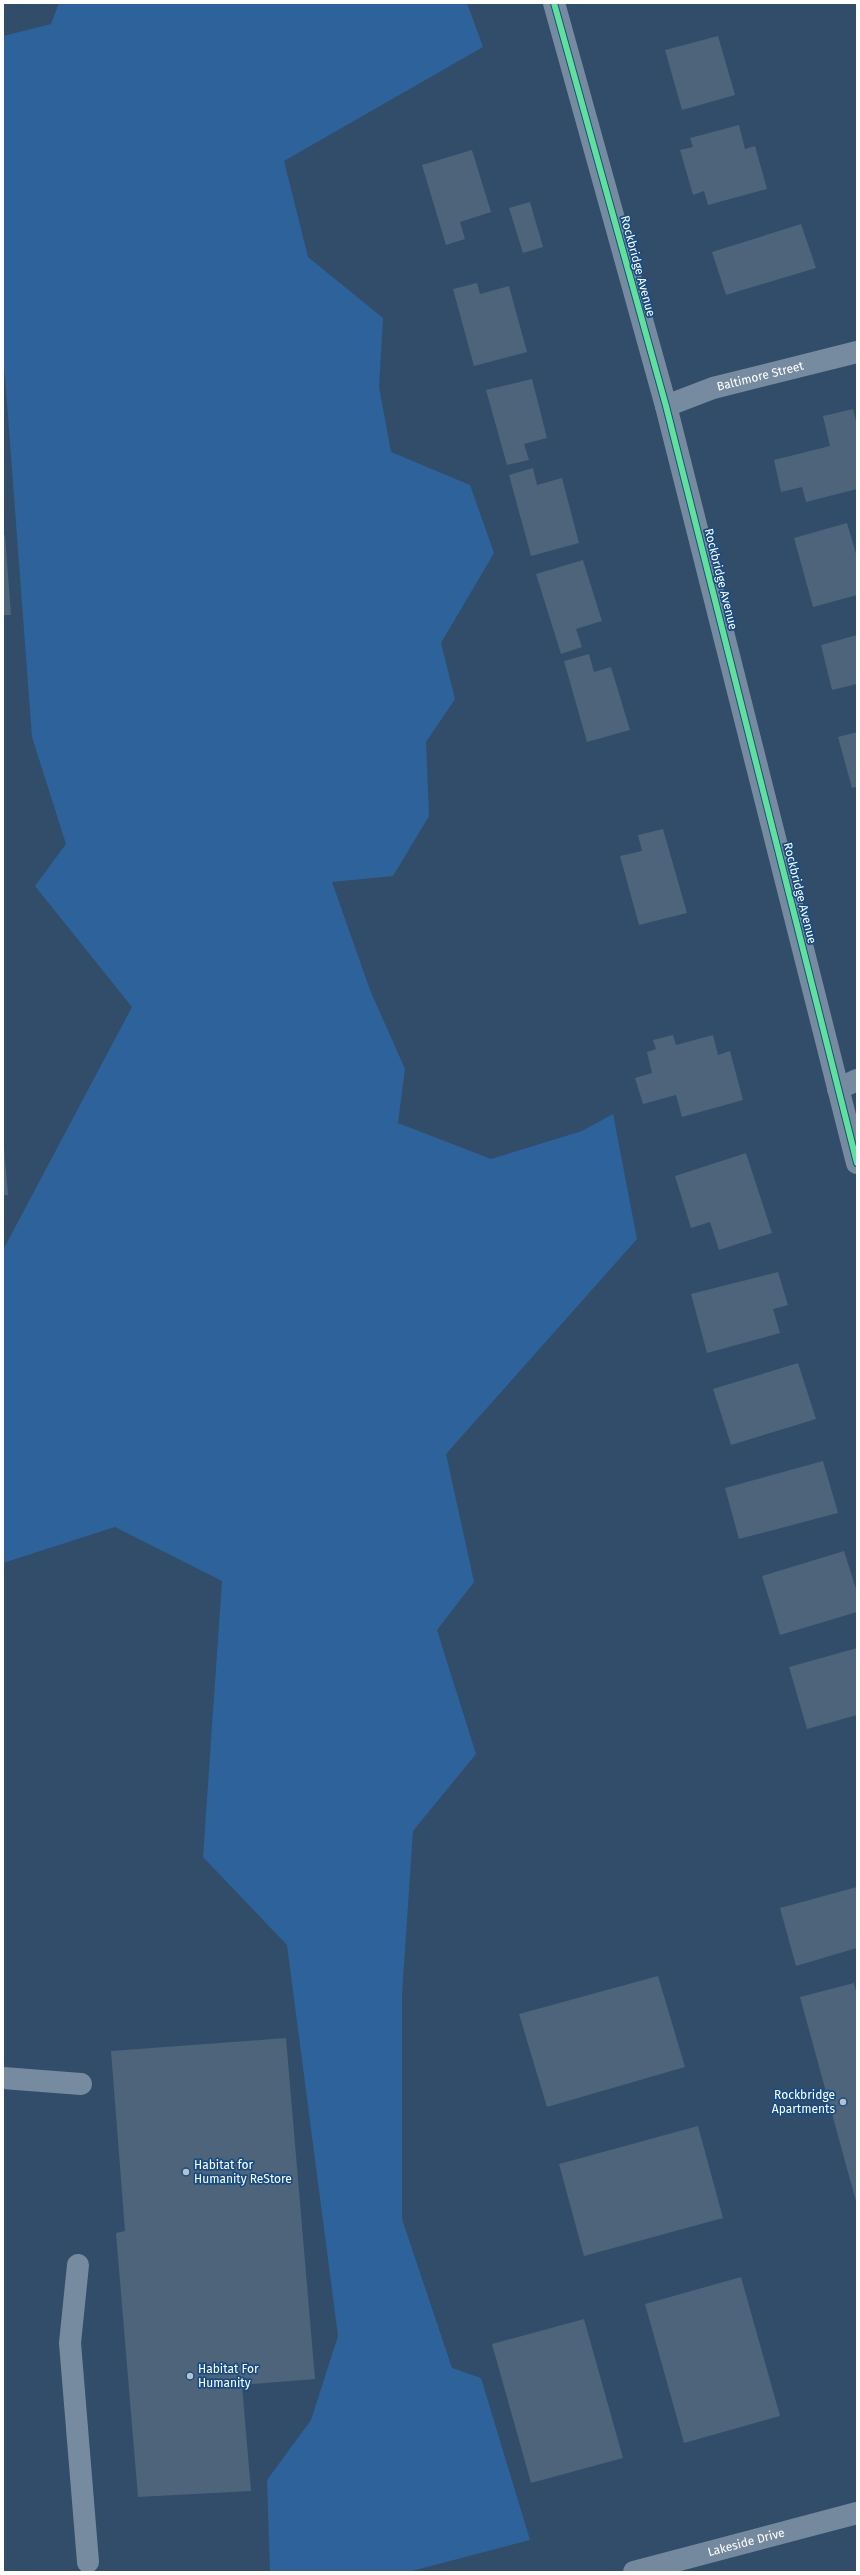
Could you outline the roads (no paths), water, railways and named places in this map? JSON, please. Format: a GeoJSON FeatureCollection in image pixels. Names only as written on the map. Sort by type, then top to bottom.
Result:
{"type":"FeatureCollection","features":[{"type":"Feature","properties":{"kind":"main road","name":"Lakeside Drive"},"geometry":{"type":"LineString","coordinates":[[634,2572],[857,2513]]}},
{"type":"Feature","properties":{"kind":"street","name":"Rockbridge Avenue"},"geometry":{"type":"LineString","coordinates":[[554,3],[666,406],[848,1085],[857,1163]]}},
{"type":"Feature","properties":{"kind":"street","name":"Baltimore Street"},"geometry":{"type":"LineString","coordinates":[[666,406],[713,388],[857,352]]}},
{"type":"Feature","properties":{"kind":"street"},"geometry":{"type":"LineString","coordinates":[[3,2078],[81,2084]]}},
{"type":"Feature","properties":{"kind":"street"},"geometry":{"type":"LineString","coordinates":[[78,2265],[70,2343],[88,2562]]}},
{"type":"Feature","properties":{"kind":"place","name":"Rockbridge Apartments"},"geometry":{"type":"Point","coordinates":[843,2102]}},
{"type":"Feature","properties":{"kind":"place","name":"Habitat for Humanity ReStore"},"geometry":{"type":"Point","coordinates":[186,2172]}},
{"type":"Feature","properties":{"kind":"place","name":"Habitat For Humanity"},"geometry":{"type":"Point","coordinates":[190,2376]}}]}
